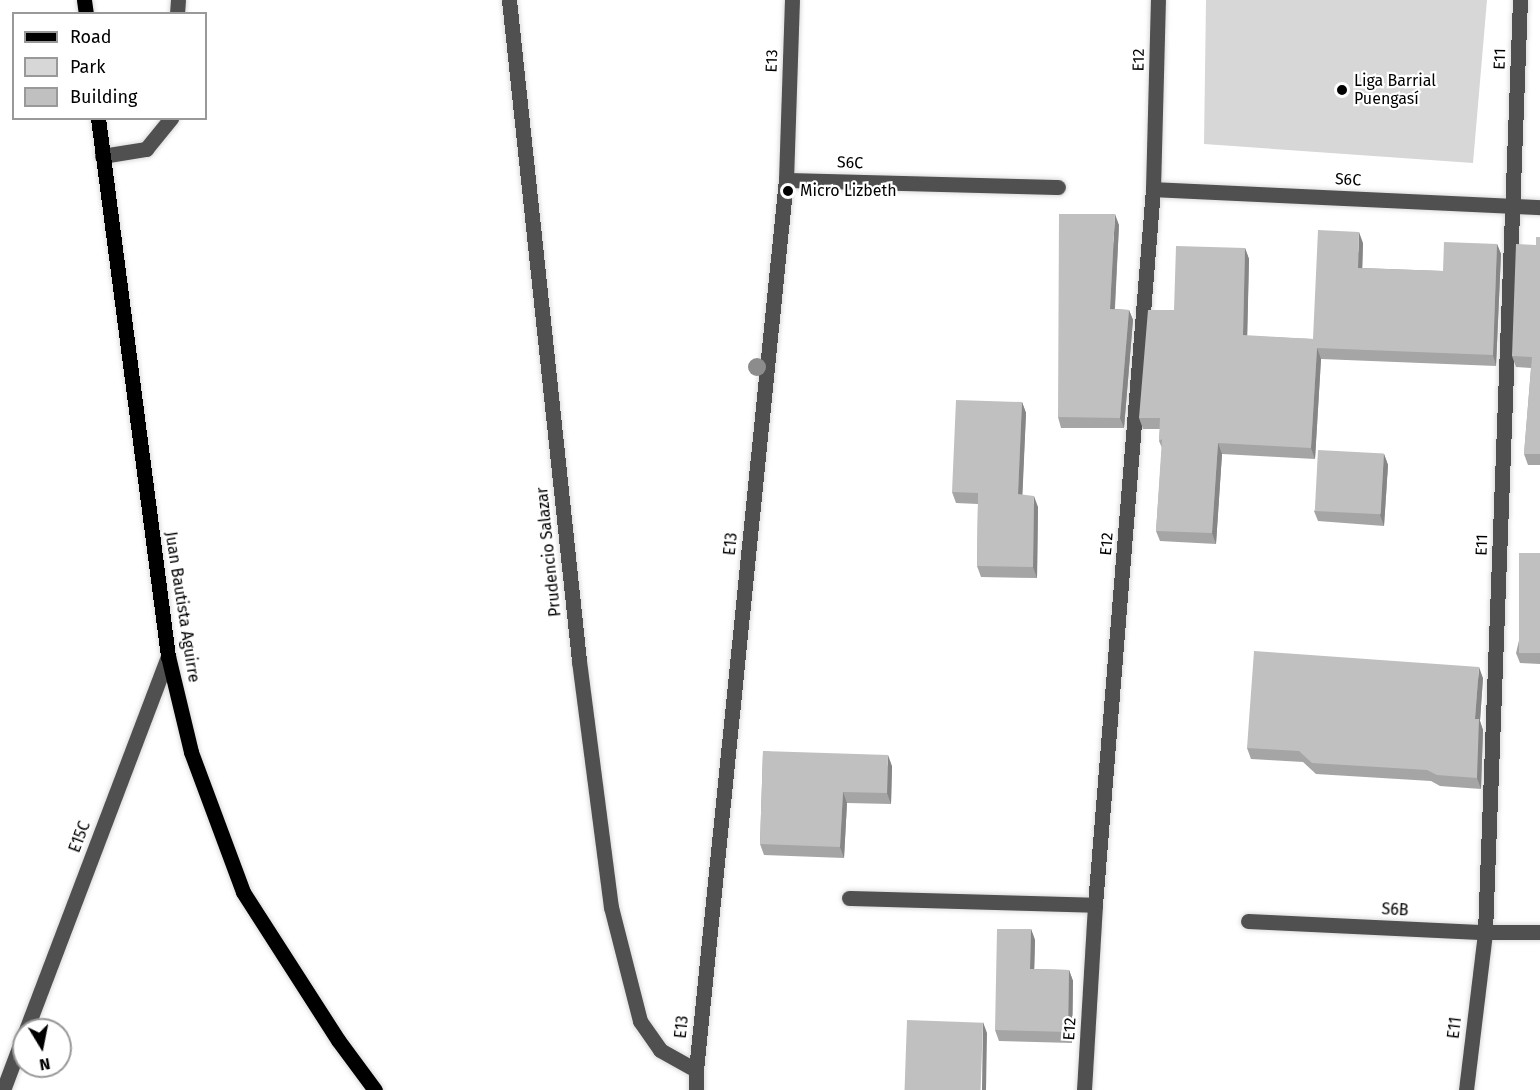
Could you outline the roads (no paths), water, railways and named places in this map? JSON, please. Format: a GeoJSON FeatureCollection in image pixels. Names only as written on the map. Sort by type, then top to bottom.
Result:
{"type":"FeatureCollection","features":[{"type":"Feature","properties":{"kind":"main road","name":"Juan Bautista Aguirre"},"geometry":{"type":"LineString","coordinates":[[98,120],[168,656],[191,752],[243,892],[339,1040],[375,1090]]}},
{"type":"Feature","properties":{"kind":"street","name":"Prudencio Salazar"},"geometry":{"type":"LineString","coordinates":[[509,0],[579,661],[611,907],[640,1022],[660,1050],[696,1070]]}},
{"type":"Feature","properties":{"kind":"street","name":"E13"},"geometry":{"type":"LineString","coordinates":[[696,1090],[696,1070],[786,180],[792,0]]}},
{"type":"Feature","properties":{"kind":"street","name":"E12"},"geometry":{"type":"LineString","coordinates":[[1084,1090],[1095,905],[1154,189],[1158,0]]}},
{"type":"Feature","properties":{"kind":"street","name":"E11"},"geometry":{"type":"LineString","coordinates":[[1466,1090],[1485,932],[1520,0]]}},
{"type":"Feature","properties":{"kind":"street"},"geometry":{"type":"LineString","coordinates":[[102,156],[146,149],[169,120]]}},
{"type":"Feature","properties":{"kind":"street","name":"S6C"},"geometry":{"type":"LineString","coordinates":[[786,180],[1058,187]]}},
{"type":"Feature","properties":{"kind":"street","name":"S6C"},"geometry":{"type":"LineString","coordinates":[[1154,189],[1540,207]]}},
{"type":"Feature","properties":{"kind":"street","name":"E15C"},"geometry":{"type":"LineString","coordinates":[[30,1018],[168,656]]}},
{"type":"Feature","properties":{"kind":"street"},"geometry":{"type":"LineString","coordinates":[[849,898],[1095,905]]}},
{"type":"Feature","properties":{"kind":"street","name":"S6B"},"geometry":{"type":"LineString","coordinates":[[1248,921],[1485,932],[1540,932]]}},
{"type":"Feature","properties":{"kind":"street","name":"E15C"},"geometry":{"type":"LineString","coordinates":[[3,1090],[12,1066]]}},
{"type":"Feature","properties":{"kind":"place","name":"Liga Barrial Puengasí"},"geometry":{"type":"Point","coordinates":[1342,90]}},
{"type":"Feature","properties":{"kind":"place","name":"Micro Lizbeth"},"geometry":{"type":"Point","coordinates":[788,191]}}]}
